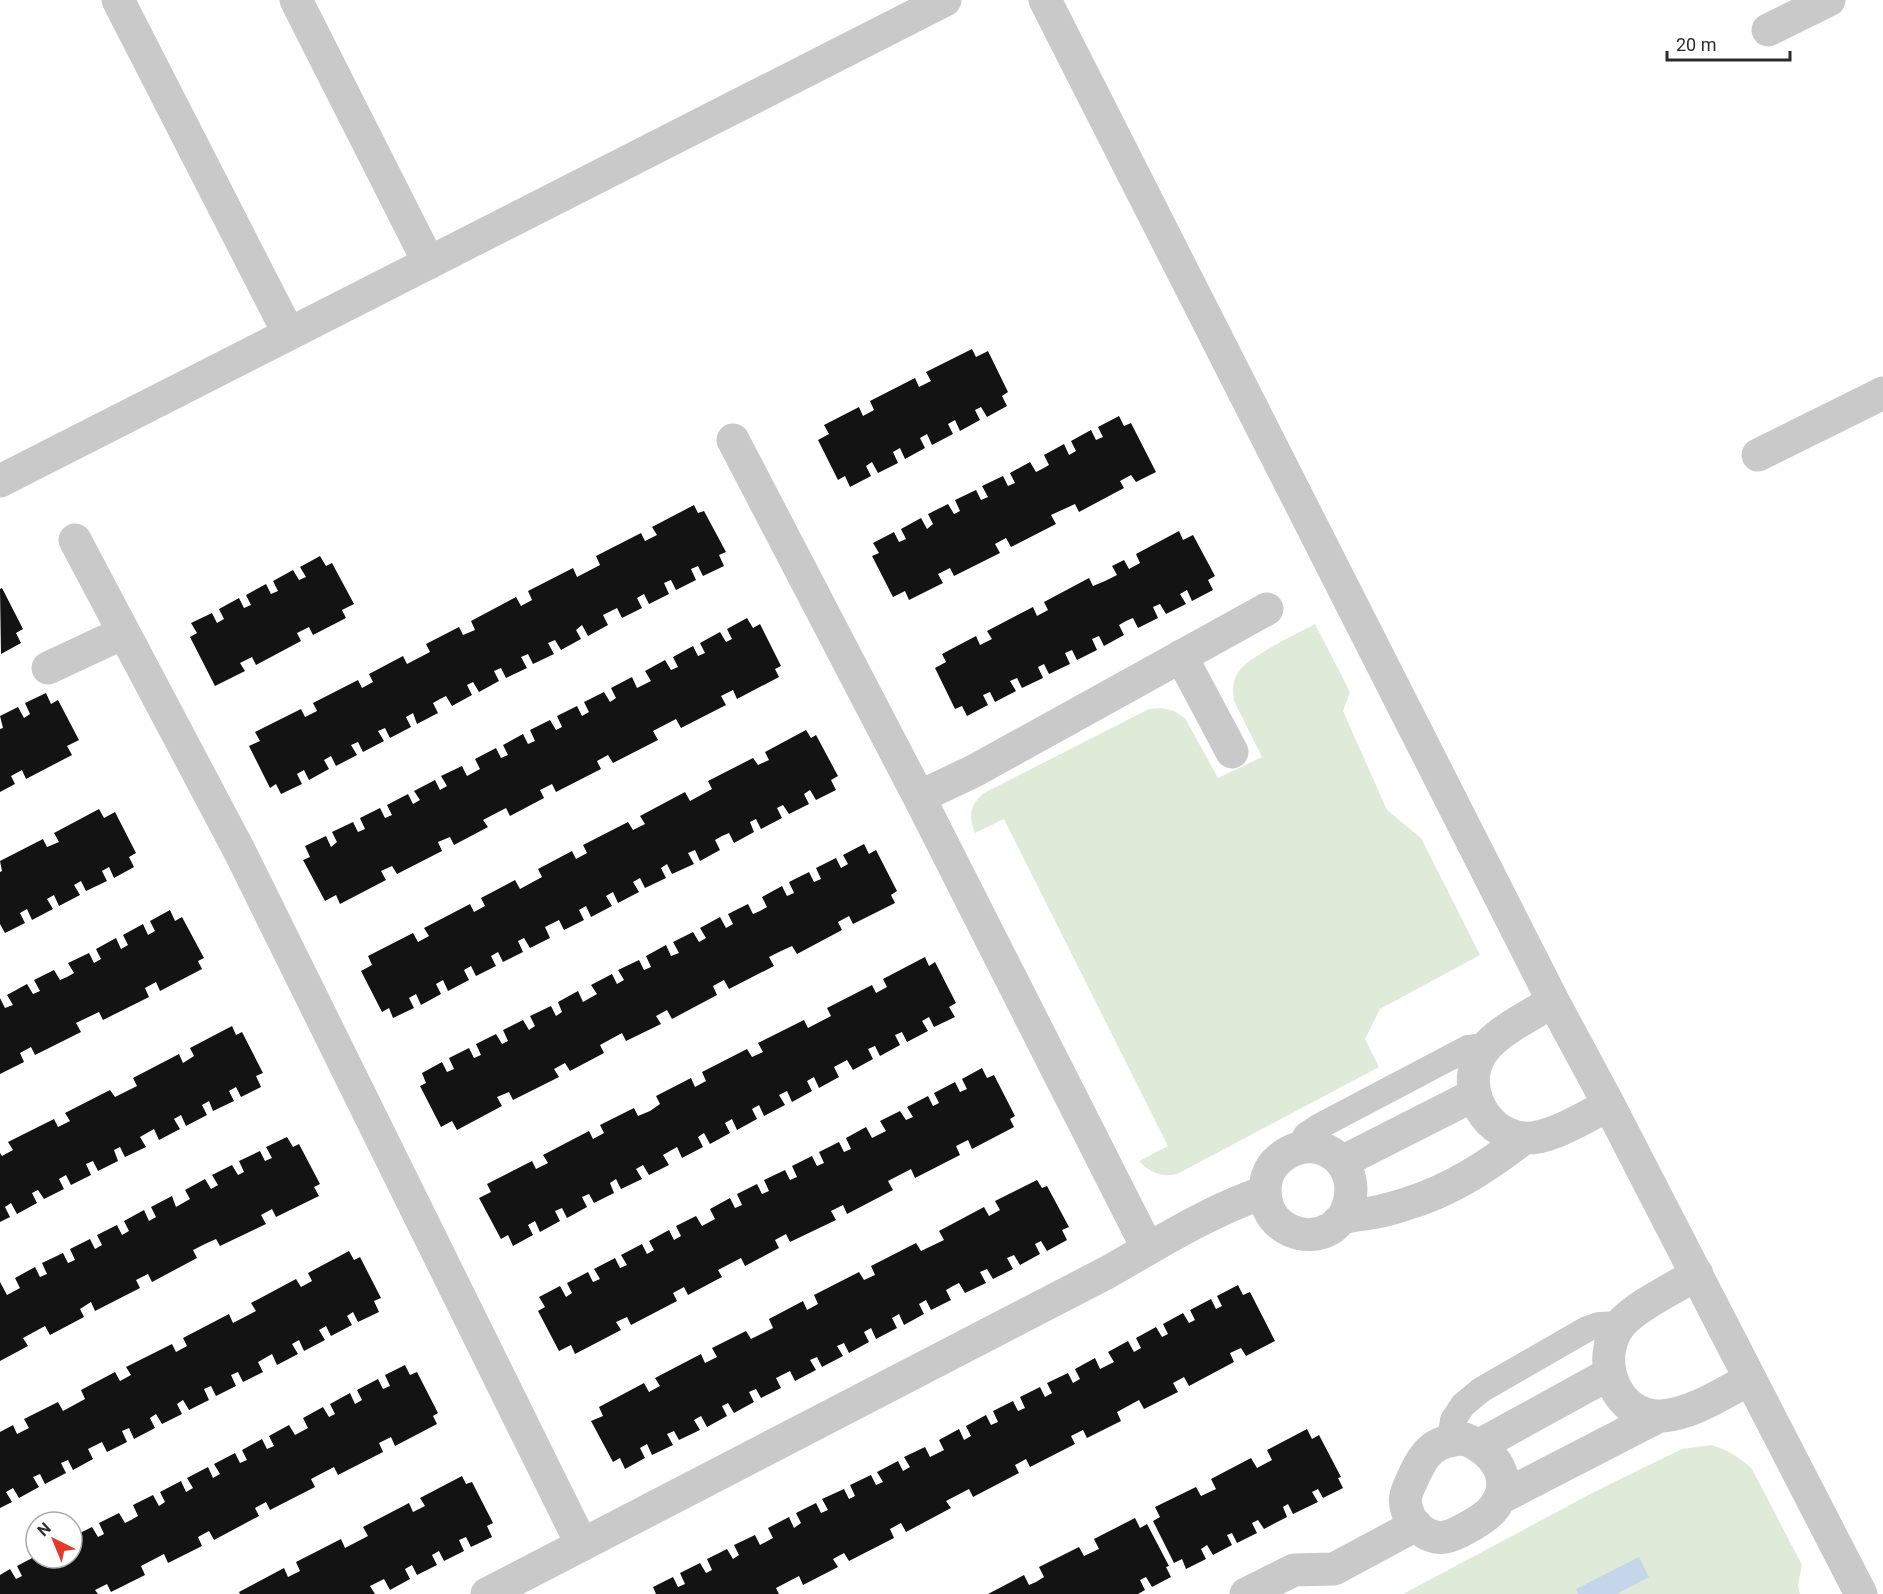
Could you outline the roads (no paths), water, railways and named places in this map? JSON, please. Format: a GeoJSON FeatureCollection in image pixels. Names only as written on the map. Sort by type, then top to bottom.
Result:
{"type":"FeatureCollection","features":[{"type":"Feature","properties":{"kind":"street"},"geometry":{"type":"LineString","coordinates":[[118,0],[289,334]]}},
{"type":"Feature","properties":{"kind":"street"},"geometry":{"type":"LineString","coordinates":[[296,0],[429,263]]}},
{"type":"Feature","properties":{"kind":"street"},"geometry":{"type":"LineString","coordinates":[[0,481],[945,0]]}},
{"type":"Feature","properties":{"kind":"street"},"geometry":{"type":"LineString","coordinates":[[1045,0],[1553,1002],[1609,1105],[1861,1594]]}},
{"type":"Feature","properties":{"kind":"street"},"geometry":{"type":"LineString","coordinates":[[1768,30],[1829,0]]}},
{"type":"Feature","properties":{"kind":"street"},"geometry":{"type":"LineString","coordinates":[[1758,455],[1883,393]]}},
{"type":"Feature","properties":{"kind":"street"},"geometry":{"type":"LineString","coordinates":[[733,440],[919,797],[1148,1249]]}},
{"type":"Feature","properties":{"kind":"street"},"geometry":{"type":"LineString","coordinates":[[75,540],[240,852],[582,1545]]}},
{"type":"Feature","properties":{"kind":"street"},"geometry":{"type":"LineString","coordinates":[[919,797],[974,771],[1267,609]]}},
{"type":"Feature","properties":{"kind":"street"},"geometry":{"type":"LineString","coordinates":[[48,668],[123,633]]}},
{"type":"Feature","properties":{"kind":"street"},"geometry":{"type":"LineString","coordinates":[[1181,656],[1232,752]]}},
{"type":"Feature","properties":{"kind":"street"},"geometry":{"type":"LineString","coordinates":[[1553,1002],[1499,1035],[1486,1046],[1477,1061],[1473,1078],[1474,1095],[1481,1112],[1492,1125],[1507,1134],[1524,1138],[1542,1136],[1609,1105]]}},
{"type":"Feature","properties":{"kind":"street"},"geometry":{"type":"LineString","coordinates":[[1342,1162],[1474,1095]]}},
{"type":"Feature","properties":{"kind":"street"},"geometry":{"type":"LineString","coordinates":[[1342,1219],[1408,1204],[1443,1190],[1498,1159],[1524,1138]]}},
{"type":"Feature","properties":{"kind":"street"},"geometry":{"type":"LineString","coordinates":[[1300,1148],[1316,1148],[1330,1152],[1342,1162],[1350,1175],[1352,1190],[1350,1205],[1342,1219],[1331,1229],[1316,1234],[1301,1234],[1286,1229],[1275,1220],[1267,1206],[1264,1192],[1267,1176],[1274,1163],[1286,1153],[1300,1148]]}},
{"type":"Feature","properties":{"kind":"street"},"geometry":{"type":"LineString","coordinates":[[487,1594],[1207,1217],[1264,1192]]}},
{"type":"Feature","properties":{"kind":"street"},"geometry":{"type":"LineString","coordinates":[[1696,1274],[1621,1324],[1612,1339],[1608,1356],[1609,1374],[1616,1390],[1627,1403],[1641,1412],[1659,1416],[1676,1414],[1750,1379]]}},
{"type":"Feature","properties":{"kind":"street"},"geometry":{"type":"LineString","coordinates":[[1465,1442],[1491,1454],[1500,1467],[1503,1482],[1500,1498],[1492,1511],[1480,1521],[1445,1537],[1427,1535],[1407,1512],[1404,1497],[1424,1456],[1436,1445],[1465,1442],[1609,1374]]}},
{"type":"Feature","properties":{"kind":"street"},"geometry":{"type":"LineString","coordinates":[[1500,1498],[1659,1416]]}},
{"type":"Feature","properties":{"kind":"street"},"geometry":{"type":"LineString","coordinates":[[1246,1594],[1294,1570],[1338,1582],[1416,1525]]}},
{"type":"Feature","properties":{"kind":"lane"},"geometry":{"type":"LineString","coordinates":[[1300,1148],[1306,1135],[1318,1127],[1468,1048],[1486,1046]]}},
{"type":"Feature","properties":{"kind":"lane"},"geometry":{"type":"LineString","coordinates":[[1465,1442],[1453,1420],[1463,1406],[1481,1390],[1587,1329],[1599,1324],[1621,1324]]}},
{"type":"Feature","properties":{"kind":"water"},"geometry":{"type":"Polygon","coordinates":[[[1639,1557],[1649,1577],[1617,1594],[1578,1594],[1576,1589],[1639,1557]]]}}]}
